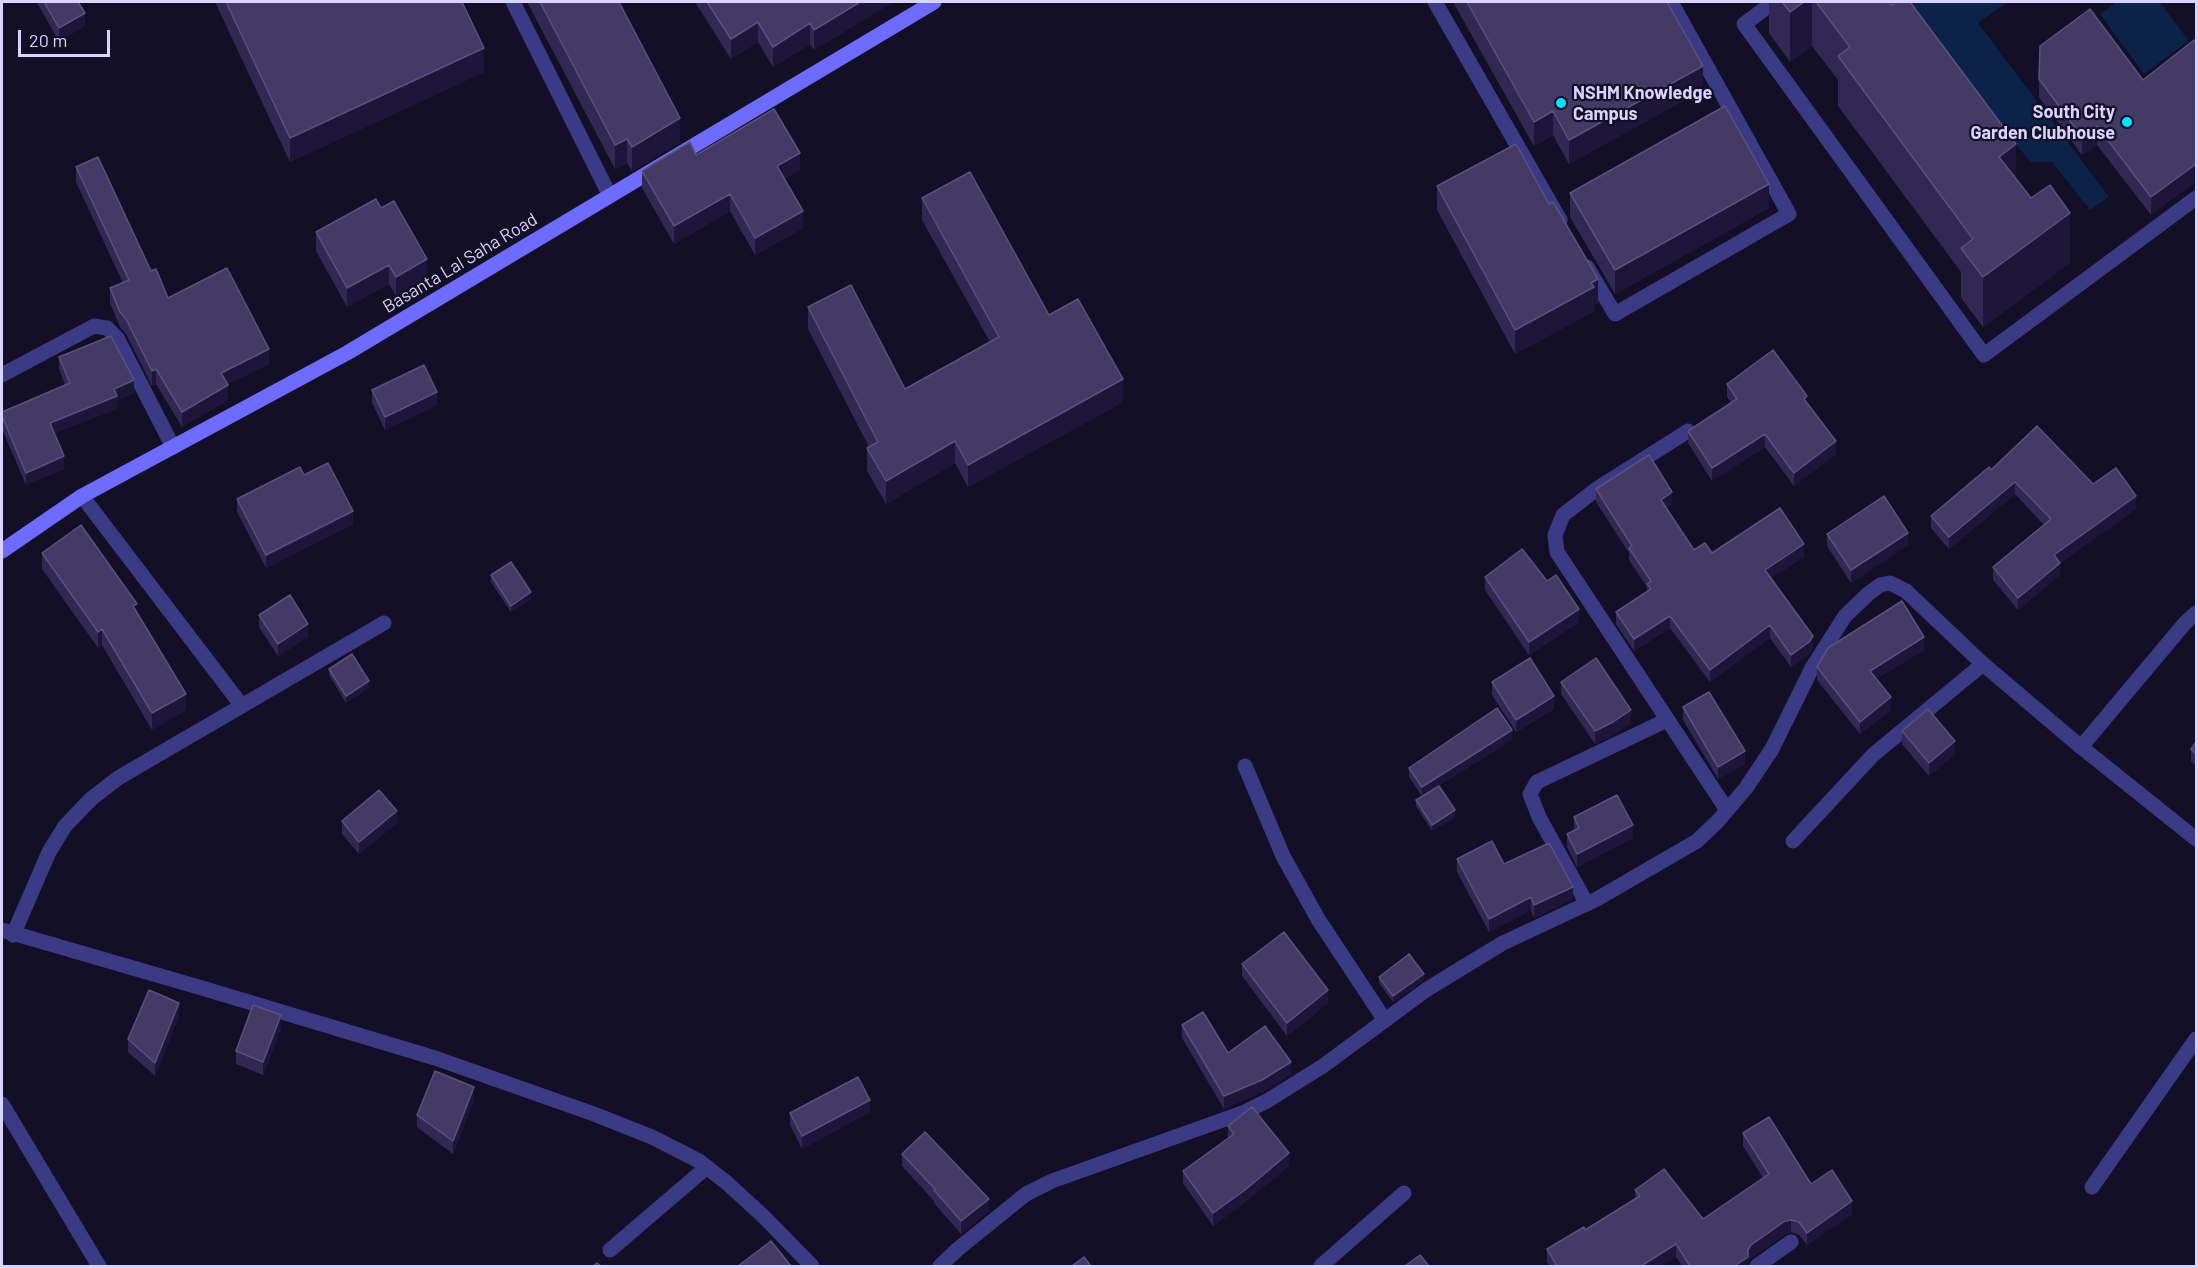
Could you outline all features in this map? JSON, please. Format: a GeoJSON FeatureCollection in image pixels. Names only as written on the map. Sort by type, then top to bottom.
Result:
{"type":"FeatureCollection","features":[{"type":"Feature","properties":{"kind":"main road","name":"Basanta Lal Saha Road"},"geometry":{"type":"LineString","coordinates":[[2,551],[82,496],[347,353],[930,2]]}},
{"type":"Feature","properties":{"kind":"street"},"geometry":{"type":"LineString","coordinates":[[513,2],[610,196]]}},
{"type":"Feature","properties":{"kind":"street"},"geometry":{"type":"LineString","coordinates":[[1435,2],[1568,234]]}},
{"type":"Feature","properties":{"kind":"street"},"geometry":{"type":"LineString","coordinates":[[1580,254],[1615,314],[1789,214],[1671,2]]}},
{"type":"Feature","properties":{"kind":"street"},"geometry":{"type":"LineString","coordinates":[[1774,2],[1744,24],[1984,355],[2196,198]]}},
{"type":"Feature","properties":{"kind":"street"},"geometry":{"type":"LineString","coordinates":[[2,375],[74,335],[94,326],[106,328],[117,338],[173,447]]}},
{"type":"Feature","properties":{"kind":"street"},"geometry":{"type":"LineString","coordinates":[[1688,431],[1598,488],[1563,515],[1555,535],[1557,552],[1727,810]]}},
{"type":"Feature","properties":{"kind":"street"},"geometry":{"type":"LineString","coordinates":[[82,496],[242,706]]}},
{"type":"Feature","properties":{"kind":"street"},"geometry":{"type":"LineString","coordinates":[[940,1266],[1026,1194],[1052,1181],[1245,1112],[1267,1101],[1323,1066],[1426,990],[1503,943],[1587,904],[1697,841],[1746,789],[1772,749],[1812,668],[1845,616],[1880,585],[1890,583],[1906,591],[1983,664],[2081,747],[2196,839]]}},
{"type":"Feature","properties":{"kind":"street"},"geometry":{"type":"LineString","coordinates":[[2081,747],[2185,623],[2196,613]]}},
{"type":"Feature","properties":{"kind":"street"},"geometry":{"type":"LineString","coordinates":[[384,623],[118,778],[91,799],[65,826],[7,933],[202,988],[435,1059],[594,1114],[652,1137],[707,1167],[763,1216],[812,1266]]}},
{"type":"Feature","properties":{"kind":"street"},"geometry":{"type":"LineString","coordinates":[[1793,841],[1873,755],[1983,664]]}},
{"type":"Feature","properties":{"kind":"street"},"geometry":{"type":"LineString","coordinates":[[1587,904],[1539,817],[1530,794],[1537,782],[1667,720]]}},
{"type":"Feature","properties":{"kind":"street"},"geometry":{"type":"LineString","coordinates":[[1245,766],[1283,856],[1318,919],[1384,1019]]}},
{"type":"Feature","properties":{"kind":"street"},"geometry":{"type":"LineString","coordinates":[[2092,1187],[2196,1039]]}},
{"type":"Feature","properties":{"kind":"street"},"geometry":{"type":"LineString","coordinates":[[2,1104],[99,1266]]}},
{"type":"Feature","properties":{"kind":"street"},"geometry":{"type":"LineString","coordinates":[[610,1250],[707,1167]]}},
{"type":"Feature","properties":{"kind":"street"},"geometry":{"type":"LineString","coordinates":[[1321,1266],[1404,1193]]}},
{"type":"Feature","properties":{"kind":"street"},"geometry":{"type":"LineString","coordinates":[[1757,1266],[1791,1242]]}},
{"type":"Feature","properties":{"kind":"water"},"geometry":{"type":"Polygon","coordinates":[[[1906,2],[2008,2],[1978,23],[2109,197],[2090,210],[2052,162],[2030,162],[1906,2]]]}},
{"type":"Feature","properties":{"kind":"water"},"geometry":{"type":"Polygon","coordinates":[[[2117,2],[2160,2],[2189,41],[2144,74],[2100,14],[2117,2]]]}},
{"type":"Feature","properties":{"kind":"building"},"geometry":{"type":"Polygon","coordinates":[[[44,2],[78,2],[85,13],[59,28],[44,2]]]}},
{"type":"Feature","properties":{"kind":"building"},"geometry":{"type":"Polygon","coordinates":[[[226,2],[462,2],[484,48],[290,138],[226,2]]]}},
{"type":"Feature","properties":{"kind":"building"},"geometry":{"type":"Polygon","coordinates":[[[540,2],[619,2],[680,118],[632,147],[627,139],[615,145],[540,2]]]}},
{"type":"Feature","properties":{"kind":"building"},"geometry":{"type":"Polygon","coordinates":[[[707,2],[860,2],[814,30],[810,23],[773,47],[758,22],[731,39],[707,2]]]}},
{"type":"Feature","properties":{"kind":"building"},"geometry":{"type":"Polygon","coordinates":[[[1467,2],[1667,2],[1703,66],[1569,140],[1553,111],[1534,122],[1467,2]]]}},
{"type":"Feature","properties":{"kind":"building"},"geometry":{"type":"Polygon","coordinates":[[[1782,2],[1804,2],[1790,12],[1782,2]]]}},
{"type":"Feature","properties":{"kind":"building"},"geometry":{"type":"Polygon","coordinates":[[[1816,2],[1889,2],[1891,5],[1896,2],[1910,2],[2016,144],[1999,157],[2031,198],[2050,185],[2070,213],[1983,277],[1961,248],[1973,239],[1838,56],[1850,47],[1816,2]]]}},
{"type":"Feature","properties":{"kind":"building","name":"South City Garden Clubhouse"},"geometry":{"type":"Polygon","coordinates":[[[2090,9],[2143,80],[2194,40],[2196,44],[2196,164],[2151,197],[2097,126],[2082,137],[2039,79],[2040,46],[2090,9]]]}},
{"type":"Feature","properties":{"kind":"building"},"geometry":{"type":"Polygon","coordinates":[[[1725,106],[1769,184],[1615,270],[1570,193],[1725,106]]]}},
{"type":"Feature","properties":{"kind":"building"},"geometry":{"type":"Polygon","coordinates":[[[774,109],[800,153],[777,166],[803,211],[755,238],[730,194],[674,226],[642,171],[690,142],[696,155],[774,109]]]}},
{"type":"Feature","properties":{"kind":"building"},"geometry":{"type":"Polygon","coordinates":[[[1516,144],[1549,204],[1553,202],[1598,279],[1591,283],[1594,287],[1515,330],[1437,186],[1516,144]]]}},
{"type":"Feature","properties":{"kind":"building"},"geometry":{"type":"Polygon","coordinates":[[[98,157],[151,271],[156,269],[168,298],[227,268],[269,349],[221,373],[228,385],[182,412],[156,369],[152,371],[126,319],[120,312],[110,288],[129,280],[76,167],[98,157]]]}},
{"type":"Feature","properties":{"kind":"building"},"geometry":{"type":"Polygon","coordinates":[[[970,172],[1049,315],[1078,299],[1123,379],[968,465],[955,441],[886,481],[867,448],[878,442],[808,307],[851,285],[905,389],[999,337],[922,198],[970,172]]]}},
{"type":"Feature","properties":{"kind":"building"},"geometry":{"type":"Polygon","coordinates":[[[376,199],[381,208],[394,201],[427,259],[396,277],[389,265],[347,288],[316,232],[376,199]]]}},
{"type":"Feature","properties":{"kind":"building"},"geometry":{"type":"Polygon","coordinates":[[[111,336],[134,380],[114,389],[117,396],[50,423],[64,456],[26,473],[2,412],[70,383],[59,357],[111,336]]]}},
{"type":"Feature","properties":{"kind":"building"},"geometry":{"type":"Polygon","coordinates":[[[1773,350],[1807,396],[1804,399],[1836,441],[1794,473],[1765,434],[1712,468],[1688,431],[1737,399],[1727,384],[1773,350]]]}},
{"type":"Feature","properties":{"kind":"building"},"geometry":{"type":"Polygon","coordinates":[[[424,365],[437,392],[385,417],[372,390],[424,365]]]}},
{"type":"Feature","properties":{"kind":"building"},"geometry":{"type":"Polygon","coordinates":[[[2037,426],[2093,484],[2116,468],[2136,496],[2054,555],[2060,563],[2018,598],[1993,567],[2051,519],[2015,482],[1949,537],[1931,516],[1989,467],[1991,470],[2037,426]]]}},
{"type":"Feature","properties":{"kind":"building"},"geometry":{"type":"Polygon","coordinates":[[[1649,455],[1672,492],[1661,500],[1694,550],[1705,543],[1712,553],[1780,508],[1804,544],[1765,570],[1813,636],[1809,642],[1791,655],[1770,625],[1710,670],[1670,616],[1634,639],[1616,612],[1651,589],[1647,584],[1651,581],[1629,548],[1632,546],[1596,489],[1649,455]]]}},
{"type":"Feature","properties":{"kind":"building"},"geometry":{"type":"Polygon","coordinates":[[[328,463],[353,511],[266,555],[237,499],[300,467],[304,475],[328,463]]]}},
{"type":"Feature","properties":{"kind":"building"},"geometry":{"type":"Polygon","coordinates":[[[1884,496],[1908,533],[1851,570],[1827,534],[1884,496]]]}},
{"type":"Feature","properties":{"kind":"building"},"geometry":{"type":"Polygon","coordinates":[[[81,525],[137,604],[133,606],[186,694],[152,713],[102,629],[98,632],[42,553],[81,525]]]}},
{"type":"Feature","properties":{"kind":"building"},"geometry":{"type":"Polygon","coordinates":[[[1522,549],[1547,581],[1556,575],[1579,609],[1529,642],[1485,577],[1522,549]]]}},
{"type":"Feature","properties":{"kind":"building"},"geometry":{"type":"Polygon","coordinates":[[[511,562],[531,592],[511,606],[491,575],[511,562]]]}},
{"type":"Feature","properties":{"kind":"building"},"geometry":{"type":"Polygon","coordinates":[[[290,595],[308,624],[278,644],[259,615],[290,595]]]}},
{"type":"Feature","properties":{"kind":"building"},"geometry":{"type":"Polygon","coordinates":[[[1902,601],[1924,637],[1870,671],[1891,697],[1860,722],[1817,667],[1828,648],[1902,601]]]}},
{"type":"Feature","properties":{"kind":"building"},"geometry":{"type":"Polygon","coordinates":[[[352,654],[369,681],[346,696],[329,669],[352,654]]]}},
{"type":"Feature","properties":{"kind":"building"},"geometry":{"type":"Polygon","coordinates":[[[1530,658],[1554,696],[1516,720],[1492,682],[1530,658]]]}},
{"type":"Feature","properties":{"kind":"building"},"geometry":{"type":"Polygon","coordinates":[[[1596,658],[1631,710],[1595,731],[1561,682],[1596,658]]]}},
{"type":"Feature","properties":{"kind":"building"},"geometry":{"type":"Polygon","coordinates":[[[1709,692],[1745,751],[1718,767],[1683,707],[1709,692]]]}},
{"type":"Feature","properties":{"kind":"building"},"geometry":{"type":"Polygon","coordinates":[[[1497,708],[1512,730],[1422,787],[1409,768],[1497,708]]]}},
{"type":"Feature","properties":{"kind":"building"},"geometry":{"type":"Polygon","coordinates":[[[1928,709],[1955,741],[1929,763],[1902,731],[1928,709]]]}},
{"type":"Feature","properties":{"kind":"building"},"geometry":{"type":"Polygon","coordinates":[[[2196,742],[2196,754],[2191,749],[2196,742]]]}},
{"type":"Feature","properties":{"kind":"building"},"geometry":{"type":"Polygon","coordinates":[[[1439,786],[1455,810],[1432,825],[1416,800],[1439,786]]]}},
{"type":"Feature","properties":{"kind":"building"},"geometry":{"type":"Polygon","coordinates":[[[379,790],[397,811],[359,842],[342,821],[379,790]]]}},
{"type":"Feature","properties":{"kind":"building"},"geometry":{"type":"Polygon","coordinates":[[[1617,795],[1633,825],[1577,854],[1567,834],[1579,828],[1574,817],[1617,795]]]}},
{"type":"Feature","properties":{"kind":"building"},"geometry":{"type":"Polygon","coordinates":[[[1492,841],[1504,864],[1549,843],[1573,887],[1534,905],[1531,897],[1489,919],[1457,859],[1492,841]]]}},
{"type":"Feature","properties":{"kind":"building"},"geometry":{"type":"Polygon","coordinates":[[[1284,932],[1328,990],[1287,1023],[1242,964],[1284,932]]]}},
{"type":"Feature","properties":{"kind":"building"},"geometry":{"type":"Polygon","coordinates":[[[1409,954],[1424,974],[1393,996],[1379,977],[1409,954]]]}},
{"type":"Feature","properties":{"kind":"building"},"geometry":{"type":"Polygon","coordinates":[[[149,990],[179,1003],[155,1063],[128,1039],[149,990]]]}},
{"type":"Feature","properties":{"kind":"building"},"geometry":{"type":"Polygon","coordinates":[[[253,1005],[281,1015],[263,1062],[236,1051],[253,1005]]]}},
{"type":"Feature","properties":{"kind":"building"},"geometry":{"type":"Polygon","coordinates":[[[1203,1012],[1228,1053],[1265,1026],[1291,1062],[1262,1080],[1224,1096],[1182,1025],[1203,1012]]]}},
{"type":"Feature","properties":{"kind":"building"},"geometry":{"type":"Polygon","coordinates":[[[435,1071],[474,1087],[453,1141],[417,1115],[435,1071]]]}},
{"type":"Feature","properties":{"kind":"building"},"geometry":{"type":"Polygon","coordinates":[[[858,1077],[870,1100],[802,1136],[790,1113],[858,1077]]]}},
{"type":"Feature","properties":{"kind":"building"},"geometry":{"type":"Polygon","coordinates":[[[1252,1107],[1289,1153],[1213,1213],[1183,1171],[1234,1134],[1228,1126],[1252,1107]]]}},
{"type":"Feature","properties":{"kind":"building"},"geometry":{"type":"Polygon","coordinates":[[[1769,1117],[1811,1184],[1832,1170],[1852,1201],[1807,1233],[1799,1222],[1785,1221],[1751,1245],[1748,1257],[1737,1266],[1690,1266],[1676,1244],[1641,1266],[1557,1266],[1547,1249],[1584,1227],[1585,1230],[1640,1196],[1635,1190],[1664,1169],[1703,1219],[1769,1174],[1743,1133],[1769,1117]]]}},
{"type":"Feature","properties":{"kind":"building"},"geometry":{"type":"Polygon","coordinates":[[[925,1132],[989,1199],[961,1221],[902,1154],[925,1132]]]}},
{"type":"Feature","properties":{"kind":"building"},"geometry":{"type":"Polygon","coordinates":[[[771,1241],[791,1266],[738,1266],[771,1241]]]}},
{"type":"Feature","properties":{"kind":"building"},"geometry":{"type":"Polygon","coordinates":[[[1420,1255],[1429,1266],[1405,1266],[1420,1255]]]}},
{"type":"Feature","properties":{"kind":"building"},"geometry":{"type":"Polygon","coordinates":[[[1084,1257],[1091,1266],[1072,1266],[1084,1257]]]}},
{"type":"Feature","properties":{"kind":"place","name":"NSHM Knowledge Campus"},"geometry":{"type":"Point","coordinates":[1561,103]}},
{"type":"Feature","properties":{"kind":"place","name":"South City Garden Clubhouse"},"geometry":{"type":"Point","coordinates":[2127,122]}}]}
